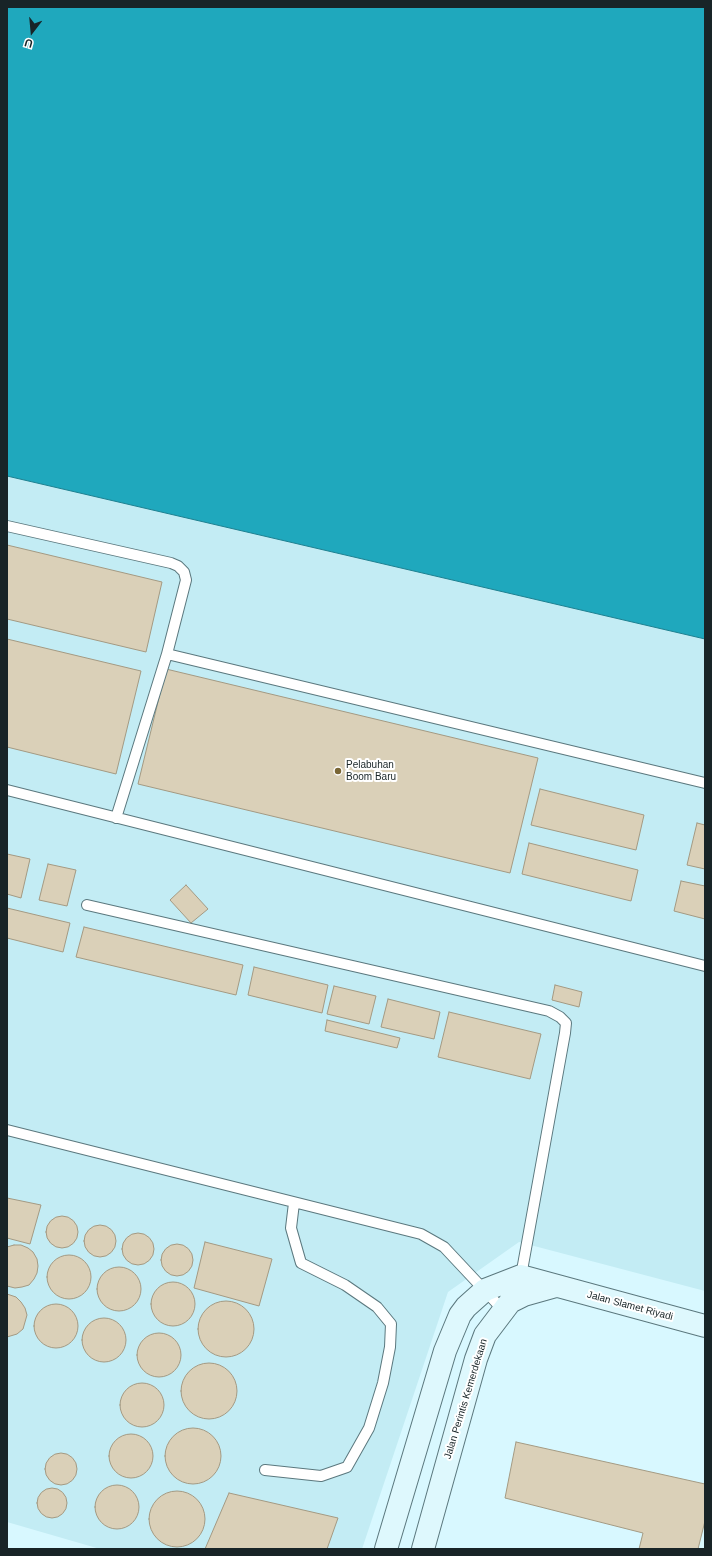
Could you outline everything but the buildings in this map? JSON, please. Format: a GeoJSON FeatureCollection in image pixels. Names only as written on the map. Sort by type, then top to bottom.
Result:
{"type":"FeatureCollection","features":[{"type":"Feature","properties":{"kind":"street","name":"Jalan Perintis Kemerdekaan"},"geometry":{"type":"LineString","coordinates":[[422,1549],[476,1359],[485,1335],[522,1285],[556,1286]]}},
{"type":"Feature","properties":{"kind":"street"},"geometry":{"type":"LineString","coordinates":[[386,1549],[445,1351],[460,1315],[466,1307],[485,1290],[522,1285]]}},
{"type":"Feature","properties":{"kind":"street","name":"Jalan Slamet Riyadi"},"geometry":{"type":"LineString","coordinates":[[556,1286],[705,1326]]}},
{"type":"Feature","properties":{"kind":"lane"},"geometry":{"type":"LineString","coordinates":[[7,526],[171,563],[178,566],[184,572],[186,580],[167,654],[116,818]]}},
{"type":"Feature","properties":{"kind":"lane"},"geometry":{"type":"LineString","coordinates":[[167,654],[705,783]]}},
{"type":"Feature","properties":{"kind":"lane"},"geometry":{"type":"LineString","coordinates":[[7,790],[705,966]]}},
{"type":"Feature","properties":{"kind":"lane"},"geometry":{"type":"LineString","coordinates":[[87,905],[549,1011],[560,1017],[566,1023],[566,1033],[522,1285]]}},
{"type":"Feature","properties":{"kind":"lane"},"geometry":{"type":"LineString","coordinates":[[7,1130],[421,1234],[444,1247],[503,1310]]}},
{"type":"Feature","properties":{"kind":"lane"},"geometry":{"type":"LineString","coordinates":[[265,1470],[321,1476],[347,1467],[369,1428],[383,1383],[390,1347],[391,1324],[377,1307],[345,1285],[301,1263],[291,1228],[294,1203]]}},
{"type":"Feature","properties":{"kind":"shaded area"},"geometry":{"type":"Polygon","coordinates":[[[7,476],[705,639],[705,1291],[519,1242],[448,1292],[362,1549],[100,1549],[7,1522],[7,476]]]}},
{"type":"Feature","properties":{"kind":"water"},"geometry":{"type":"Polygon","coordinates":[[[7,7],[705,7],[705,639],[7,476],[7,7]]]}},
{"type":"Feature","properties":{"kind":"place","name":"Pelabuhan Boom Baru"},"geometry":{"type":"Point","coordinates":[338,771]}}]}
